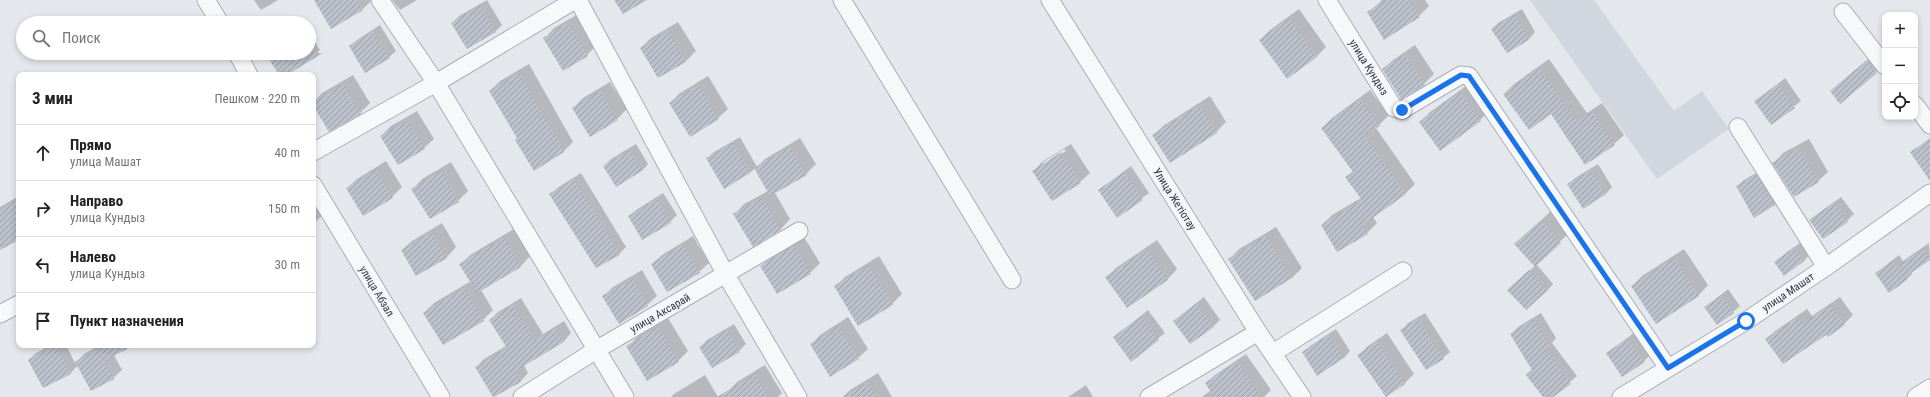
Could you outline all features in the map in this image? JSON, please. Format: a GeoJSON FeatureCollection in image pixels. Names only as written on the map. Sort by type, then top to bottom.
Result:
{"type":"FeatureCollection","features":[{"type":"Feature","properties":{"kind":"street"},"geometry":{"type":"LineString","coordinates":[[206,0],[216,16]]}},
{"type":"Feature","properties":{"kind":"street"},"geometry":{"type":"LineString","coordinates":[[380,0],[436,83],[625,397]]}},
{"type":"Feature","properties":{"kind":"street"},"geometry":{"type":"LineString","coordinates":[[316,150],[436,83],[576,0],[726,275],[798,397]]}},
{"type":"Feature","properties":{"kind":"street"},"geometry":{"type":"LineString","coordinates":[[842,0],[1012,280]]}},
{"type":"Feature","properties":{"kind":"street","name":"Улица Жетіотау"},"geometry":{"type":"LineString","coordinates":[[1050,0],[1258,332],[1302,397]]}},
{"type":"Feature","properties":{"kind":"street","name":"улица Кундыз"},"geometry":{"type":"LineString","coordinates":[[1328,0],[1394,108],[1402,110],[1461,75],[1469,76],[1668,368]]}},
{"type":"Feature","properties":{"kind":"street"},"geometry":{"type":"LineString","coordinates":[[1843,12],[1882,62]]}},
{"type":"Feature","properties":{"kind":"street"},"geometry":{"type":"LineString","coordinates":[[241,60],[247,72]]}},
{"type":"Feature","properties":{"kind":"street"},"geometry":{"type":"LineString","coordinates":[[1918,109],[1930,125]]}},
{"type":"Feature","properties":{"kind":"street"},"geometry":{"type":"LineString","coordinates":[[1738,127],[1826,267]]}},
{"type":"Feature","properties":{"kind":"street","name":"улица Абзал"},"geometry":{"type":"LineString","coordinates":[[316,190],[441,397]]}},
{"type":"Feature","properties":{"kind":"street","name":"улица Машат"},"geometry":{"type":"LineString","coordinates":[[1621,397],[1746,321],[1826,267],[1930,193]]}},
{"type":"Feature","properties":{"kind":"street","name":"улица Аксарай"},"geometry":{"type":"LineString","coordinates":[[522,397],[596,350],[799,231]]}},
{"type":"Feature","properties":{"kind":"street"},"geometry":{"type":"LineString","coordinates":[[1273,353],[1403,272]]}},
{"type":"Feature","properties":{"kind":"street"},"geometry":{"type":"LineString","coordinates":[[0,314],[16,306]]}},
{"type":"Feature","properties":{"kind":"street"},"geometry":{"type":"LineString","coordinates":[[1149,397],[1258,332]]}},
{"type":"Feature","properties":{"kind":"street"},"geometry":{"type":"LineString","coordinates":[[1916,397],[1930,388]]}},
{"type":"Feature","properties":{"kind":"shaded area"},"geometry":{"type":"Polygon","coordinates":[[[1530,0],[1594,0],[1674,111],[1702,91],[1729,129],[1657,179],[1530,0]]]}},
{"type":"Feature","properties":{"kind":"building"},"geometry":{"type":"Polygon","coordinates":[[[314,0],[357,0],[363,10],[331,29],[314,0]]]}},
{"type":"Feature","properties":{"kind":"building"},"geometry":{"type":"Polygon","coordinates":[[[614,0],[647,0],[623,14],[614,0]]]}},
{"type":"Feature","properties":{"kind":"building"},"geometry":{"type":"Polygon","coordinates":[[[1386,0],[1409,0],[1420,17],[1384,40],[1367,12],[1386,0]]]}},
{"type":"Feature","properties":{"kind":"building"},"geometry":{"type":"Polygon","coordinates":[[[480,6],[496,32],[467,49],[451,23],[480,6]]]}},
{"type":"Feature","properties":{"kind":"building"},"geometry":{"type":"Polygon","coordinates":[[[1515,15],[1529,40],[1507,53],[1491,29],[1515,15]]]}},
{"type":"Feature","properties":{"kind":"building"},"geometry":{"type":"Polygon","coordinates":[[[1289,18],[1317,57],[1287,79],[1259,40],[1289,18]]]}},
{"type":"Feature","properties":{"kind":"building"},"geometry":{"type":"Polygon","coordinates":[[[568,23],[588,56],[563,71],[543,38],[568,23]]]}},
{"type":"Feature","properties":{"kind":"building"},"geometry":{"type":"Polygon","coordinates":[[[373,31],[390,58],[365,73],[349,46],[373,31]]]}},
{"type":"Feature","properties":{"kind":"building"},"geometry":{"type":"Polygon","coordinates":[[[668,31],[686,62],[658,78],[640,48],[668,31]]]}},
{"type":"Feature","properties":{"kind":"building"},"geometry":{"type":"Polygon","coordinates":[[[316,53],[323,53],[316,57],[316,53]]]}},
{"type":"Feature","properties":{"kind":"building"},"geometry":{"type":"Polygon","coordinates":[[[1405,54],[1425,85],[1401,99],[1382,69],[1405,54]]]}},
{"type":"Feature","properties":{"kind":"building"},"geometry":{"type":"Polygon","coordinates":[[[269,60],[312,60],[292,72],[277,72],[269,60]]]}},
{"type":"Feature","properties":{"kind":"building"},"geometry":{"type":"Polygon","coordinates":[[[1867,60],[1877,73],[1840,104],[1830,91],[1867,60]]]}},
{"type":"Feature","properties":{"kind":"building"},"geometry":{"type":"Polygon","coordinates":[[[1539,68],[1577,122],[1592,112],[1615,145],[1585,165],[1551,114],[1529,130],[1503,94],[1539,68]]]}},
{"type":"Feature","properties":{"kind":"building"},"geometry":{"type":"Polygon","coordinates":[[[519,73],[564,152],[534,171],[515,140],[517,138],[489,91],[519,73]]]}},
{"type":"Feature","properties":{"kind":"building"},"geometry":{"type":"Polygon","coordinates":[[[343,84],[361,114],[329,132],[316,110],[316,100],[343,84]]]}},
{"type":"Feature","properties":{"kind":"building"},"geometry":{"type":"Polygon","coordinates":[[[1778,84],[1795,108],[1771,125],[1754,101],[1778,84]]]}},
{"type":"Feature","properties":{"kind":"building"},"geometry":{"type":"Polygon","coordinates":[[[698,85],[719,119],[690,137],[669,103],[698,85]]]}},
{"type":"Feature","properties":{"kind":"building"},"geometry":{"type":"Polygon","coordinates":[[[600,91],[618,120],[590,137],[572,108],[600,91]]]}},
{"type":"Feature","properties":{"kind":"building"},"geometry":{"type":"Polygon","coordinates":[[[1460,92],[1481,121],[1440,151],[1419,122],[1460,92]]]}},
{"type":"Feature","properties":{"kind":"building"},"geometry":{"type":"Polygon","coordinates":[[[1360,99],[1380,126],[1365,136],[1406,194],[1363,225],[1368,234],[1337,252],[1321,225],[1362,200],[1345,177],[1353,172],[1321,128],[1360,99]]]}},
{"type":"Feature","properties":{"kind":"building"},"geometry":{"type":"Polygon","coordinates":[[[1200,105],[1217,133],[1170,163],[1152,135],[1200,105]]]}},
{"type":"Feature","properties":{"kind":"building"},"geometry":{"type":"Polygon","coordinates":[[[407,120],[425,149],[398,165],[380,136],[407,120]]]}},
{"type":"Feature","properties":{"kind":"building"},"geometry":{"type":"Polygon","coordinates":[[[1930,139],[1930,181],[1910,152],[1930,139]]]}},
{"type":"Feature","properties":{"kind":"building"},"geometry":{"type":"Polygon","coordinates":[[[733,143],[750,173],[724,189],[706,158],[733,143]]]}},
{"type":"Feature","properties":{"kind":"building"},"geometry":{"type":"Polygon","coordinates":[[[790,147],[807,175],[770,196],[754,168],[790,147]]]}},
{"type":"Feature","properties":{"kind":"building"},"geometry":{"type":"Polygon","coordinates":[[[1799,148],[1819,182],[1794,197],[1772,163],[1799,148]]]}},
{"type":"Feature","properties":{"kind":"building"},"geometry":{"type":"Polygon","coordinates":[[[629,150],[642,171],[616,187],[603,166],[629,150]]]}},
{"type":"Feature","properties":{"kind":"building"},"geometry":{"type":"Polygon","coordinates":[[[1061,152],[1081,183],[1052,201],[1032,171],[1061,152]]]}},
{"type":"Feature","properties":{"kind":"building"},"geometry":{"type":"Polygon","coordinates":[[[376,170],[393,198],[363,216],[346,188],[376,170]]]}},
{"type":"Feature","properties":{"kind":"building"},"geometry":{"type":"Polygon","coordinates":[[[1591,170],[1606,194],[1583,209],[1567,184],[1591,170]]]}},
{"type":"Feature","properties":{"kind":"building"},"geometry":{"type":"Polygon","coordinates":[[[441,171],[459,202],[430,219],[411,189],[441,171]]]}},
{"type":"Feature","properties":{"kind":"building"},"geometry":{"type":"Polygon","coordinates":[[[1124,172],[1143,200],[1117,218],[1098,190],[1124,172]]]}},
{"type":"Feature","properties":{"kind":"building"},"geometry":{"type":"Polygon","coordinates":[[[1756,175],[1775,205],[1754,218],[1736,186],[1756,175]]]}},
{"type":"Feature","properties":{"kind":"building"},"geometry":{"type":"Polygon","coordinates":[[[574,179],[620,255],[596,268],[549,194],[574,179]]]}},
{"type":"Feature","properties":{"kind":"building"},"geometry":{"type":"Polygon","coordinates":[[[762,197],[781,230],[753,247],[733,214],[762,197]]]}},
{"type":"Feature","properties":{"kind":"building"},"geometry":{"type":"Polygon","coordinates":[[[657,199],[671,223],[642,240],[628,216],[657,199]]]}},
{"type":"Feature","properties":{"kind":"building"},"geometry":{"type":"Polygon","coordinates":[[[16,201],[16,242],[0,250],[0,210],[16,201]]]}},
{"type":"Feature","properties":{"kind":"building"},"geometry":{"type":"Polygon","coordinates":[[[1834,202],[1848,222],[1823,239],[1809,220],[1834,202]]]}},
{"type":"Feature","properties":{"kind":"building"},"geometry":{"type":"Polygon","coordinates":[[[1541,220],[1561,243],[1535,267],[1514,244],[1541,220]]]}},
{"type":"Feature","properties":{"kind":"building"},"geometry":{"type":"Polygon","coordinates":[[[432,232],[447,258],[416,276],[401,250],[432,232]]]}},
{"type":"Feature","properties":{"kind":"building"},"geometry":{"type":"Polygon","coordinates":[[[1266,236],[1292,278],[1255,301],[1228,259],[1266,236]]]}},
{"type":"Feature","properties":{"kind":"building"},"geometry":{"type":"Polygon","coordinates":[[[504,238],[521,267],[477,293],[459,264],[504,238]]]}},
{"type":"Feature","properties":{"kind":"building"},"geometry":{"type":"Polygon","coordinates":[[[683,245],[700,273],[667,292],[651,264],[683,245]]]}},
{"type":"Feature","properties":{"kind":"building"},"geometry":{"type":"Polygon","coordinates":[[[794,246],[811,274],[777,294],[760,266],[794,246]]]}},
{"type":"Feature","properties":{"kind":"building"},"geometry":{"type":"Polygon","coordinates":[[[1794,247],[1804,261],[1784,276],[1774,262],[1794,247]]]}},
{"type":"Feature","properties":{"kind":"building"},"geometry":{"type":"Polygon","coordinates":[[[1923,248],[1930,260],[1905,277],[1907,280],[1889,293],[1875,273],[1893,261],[1897,267],[1923,248]]]}},
{"type":"Feature","properties":{"kind":"building"},"geometry":{"type":"Polygon","coordinates":[[[1147,249],[1168,280],[1127,308],[1105,277],[1147,249]]]}},
{"type":"Feature","properties":{"kind":"building"},"geometry":{"type":"Polygon","coordinates":[[[1674,258],[1699,296],[1656,324],[1631,286],[1674,258]]]}},
{"type":"Feature","properties":{"kind":"building"},"geometry":{"type":"Polygon","coordinates":[[[869,265],[893,305],[858,326],[834,286],[869,265]]]}},
{"type":"Feature","properties":{"kind":"building"},"geometry":{"type":"Polygon","coordinates":[[[1529,270],[1547,291],[1526,310],[1507,290],[1529,270]]]}},
{"type":"Feature","properties":{"kind":"building"},"geometry":{"type":"Polygon","coordinates":[[[632,279],[648,306],[619,324],[602,296],[632,279]]]}},
{"type":"Feature","properties":{"kind":"building"},"geometry":{"type":"Polygon","coordinates":[[[464,288],[484,321],[443,345],[423,313],[464,288]]]}},
{"type":"Feature","properties":{"kind":"building"},"geometry":{"type":"Polygon","coordinates":[[[1721,295],[1734,313],[1717,325],[1704,307],[1721,295]]]}},
{"type":"Feature","properties":{"kind":"building"},"geometry":{"type":"Polygon","coordinates":[[[1197,303],[1214,327],[1190,344],[1173,321],[1197,303]]]}},
{"type":"Feature","properties":{"kind":"building"},"geometry":{"type":"Polygon","coordinates":[[[513,305],[534,341],[556,328],[564,342],[515,371],[521,382],[493,397],[475,367],[507,348],[489,320],[513,305]]]}},
{"type":"Feature","properties":{"kind":"building"},"geometry":{"type":"Polygon","coordinates":[[[1830,305],[1845,325],[1828,337],[1826,335],[1783,364],[1765,339],[1798,317],[1803,324],[1830,305]]]}},
{"type":"Feature","properties":{"kind":"building"},"geometry":{"type":"Polygon","coordinates":[[[1141,316],[1159,340],[1131,362],[1113,337],[1141,316]]]}},
{"type":"Feature","properties":{"kind":"building"},"geometry":{"type":"Polygon","coordinates":[[[1418,319],[1444,359],[1426,370],[1400,330],[1418,319]]]}},
{"type":"Feature","properties":{"kind":"building"},"geometry":{"type":"Polygon","coordinates":[[[1534,319],[1550,346],[1545,349],[1571,384],[1553,397],[1543,397],[1526,375],[1532,370],[1510,334],[1534,319]]]}},
{"type":"Feature","properties":{"kind":"building"},"geometry":{"type":"Polygon","coordinates":[[[838,326],[859,359],[830,377],[810,344],[838,326]]]}},
{"type":"Feature","properties":{"kind":"building"},"geometry":{"type":"Polygon","coordinates":[[[658,327],[679,362],[647,381],[626,346],[658,327]]]}},
{"type":"Feature","properties":{"kind":"building"},"geometry":{"type":"Polygon","coordinates":[[[727,330],[740,352],[712,368],[699,347],[727,330]]]}},
{"type":"Feature","properties":{"kind":"building"},"geometry":{"type":"Polygon","coordinates":[[[1329,335],[1344,358],[1317,376],[1302,352],[1329,335]]]}},
{"type":"Feature","properties":{"kind":"building"},"geometry":{"type":"Polygon","coordinates":[[[1628,338],[1645,362],[1622,377],[1606,353],[1628,338]]]}},
{"type":"Feature","properties":{"kind":"building"},"geometry":{"type":"Polygon","coordinates":[[[1377,342],[1405,384],[1386,397],[1357,355],[1377,342]]]}},
{"type":"Feature","properties":{"kind":"building"},"geometry":{"type":"Polygon","coordinates":[[[50,348],[58,348],[71,374],[43,388],[28,360],[50,348]]]}},
{"type":"Feature","properties":{"kind":"building"},"geometry":{"type":"Polygon","coordinates":[[[101,348],[129,348],[104,361],[114,379],[91,391],[75,362],[101,348]]]}},
{"type":"Feature","properties":{"kind":"building"},"geometry":{"type":"Polygon","coordinates":[[[1237,362],[1262,397],[1214,397],[1205,383],[1237,362]]]}},
{"type":"Feature","properties":{"kind":"building"},"geometry":{"type":"Polygon","coordinates":[[[755,374],[768,397],[717,397],[755,374]]]}},
{"type":"Feature","properties":{"kind":"building"},"geometry":{"type":"Polygon","coordinates":[[[868,382],[877,397],[843,397],[868,382]]]}},
{"type":"Feature","properties":{"kind":"route"},"geometry":{"type":"LineString","coordinates":[[1402,110],[1461,75],[1469,76],[1668,368],[1746,321]]}}]}
